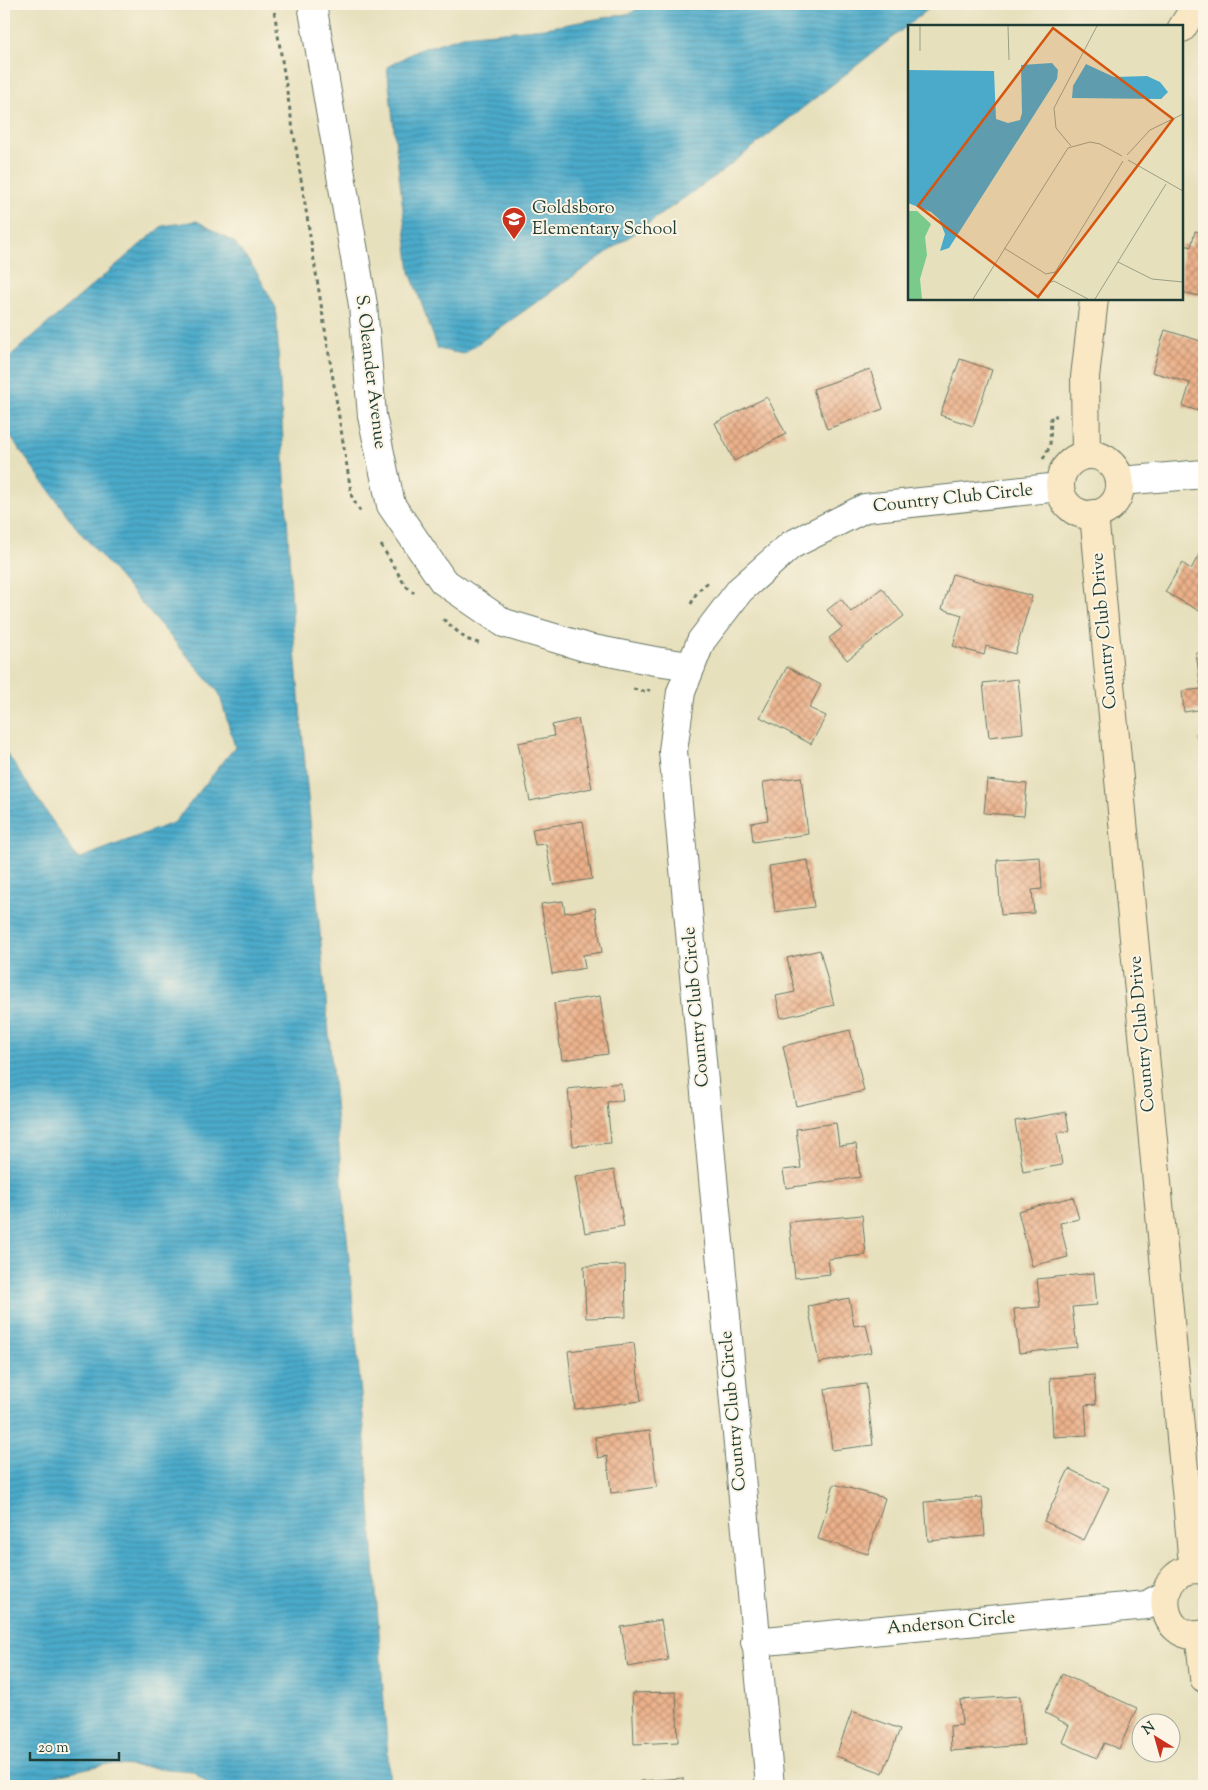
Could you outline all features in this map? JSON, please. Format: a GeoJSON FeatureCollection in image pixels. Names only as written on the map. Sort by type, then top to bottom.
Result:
{"type":"FeatureCollection","features":[{"type":"Feature","properties":{"kind":"street","name":"S. Oleander Avenue"},"geometry":{"type":"LineString","coordinates":[[312,4],[363,305],[372,416],[391,505],[443,581],[504,623],[588,648],[691,666]]}},
{"type":"Feature","properties":{"kind":"street"},"geometry":{"type":"LineString","coordinates":[[1183,26],[1197,4]]}},
{"type":"Feature","properties":{"kind":"street"},"geometry":{"type":"LineString","coordinates":[[1086,455],[1085,377],[1094,300]]}},
{"type":"Feature","properties":{"kind":"street"},"geometry":{"type":"LineString","coordinates":[[1086,455],[1103,458],[1111,463],[1120,481],[1119,492],[1115,501],[1109,508],[1094,514],[1080,514],[1071,509],[1064,502],[1060,487],[1066,465],[1074,459],[1086,455]]}},
{"type":"Feature","properties":{"kind":"street"},"geometry":{"type":"LineString","coordinates":[[1120,481],[1204,474]]}},
{"type":"Feature","properties":{"kind":"street","name":"Country Club Circle"},"geometry":{"type":"LineString","coordinates":[[770,1786],[673,751],[681,692],[701,640],[740,590],[791,545],[864,508],[1060,487]]}},
{"type":"Feature","properties":{"kind":"street","name":"Country Club Drive"},"geometry":{"type":"LineString","coordinates":[[1094,514],[1195,1566]]}},
{"type":"Feature","properties":{"kind":"street"},"geometry":{"type":"LineString","coordinates":[[1195,1566],[1174,1578],[1160,1604],[1170,1620],[1178,1628],[1199,1640],[1204,1678]]}},
{"type":"Feature","properties":{"kind":"street","name":"Anderson Circle"},"geometry":{"type":"LineString","coordinates":[[755,1642],[1160,1604]]}},
{"type":"Feature","properties":{"kind":"path"},"geometry":{"type":"LineString","coordinates":[[273,4],[352,498],[366,522]]}},
{"type":"Feature","properties":{"kind":"path"},"geometry":{"type":"LineString","coordinates":[[1042,459],[1050,446],[1051,416],[1059,416]]}},
{"type":"Feature","properties":{"kind":"path"},"geometry":{"type":"LineString","coordinates":[[376,538],[405,585],[419,597]]}},
{"type":"Feature","properties":{"kind":"path"},"geometry":{"type":"LineString","coordinates":[[689,608],[697,592],[710,580]]}},
{"type":"Feature","properties":{"kind":"path"},"geometry":{"type":"LineString","coordinates":[[439,615],[466,639],[484,645]]}},
{"type":"Feature","properties":{"kind":"path"},"geometry":{"type":"LineString","coordinates":[[629,688],[648,692],[655,661]]}},
{"type":"Feature","properties":{"kind":"water","name":"Goldsboro Elementary School"},"geometry":{"type":"Polygon","coordinates":[[[643,4],[935,4],[721,172],[463,354],[438,349],[410,272],[387,67],[418,50],[463,36],[545,28],[631,13],[643,4]]]}},
{"type":"Feature","properties":{"kind":"water"},"geometry":{"type":"Polygon","coordinates":[[[197,221],[234,242],[256,271],[276,308],[293,628],[366,1451],[390,1786],[210,1786],[193,1771],[107,1764],[4,1786],[4,749],[78,859],[175,822],[235,747],[219,693],[75,526],[4,428],[4,361],[162,226],[197,221]]]}},
{"type":"Feature","properties":{"kind":"building"},"geometry":{"type":"Polygon","coordinates":[[[1195,231],[1204,233],[1204,297],[1183,292],[1183,244],[1191,247],[1195,231]]]}},
{"type":"Feature","properties":{"kind":"building"},"geometry":{"type":"Polygon","coordinates":[[[1165,330],[1204,342],[1204,413],[1183,406],[1190,383],[1152,372],[1165,330]]]}},
{"type":"Feature","properties":{"kind":"building"},"geometry":{"type":"Polygon","coordinates":[[[960,359],[992,370],[973,426],[940,415],[960,359]]]}},
{"type":"Feature","properties":{"kind":"building"},"geometry":{"type":"Polygon","coordinates":[[[870,369],[883,409],[827,429],[813,389],[870,369]]]}},
{"type":"Feature","properties":{"kind":"building"},"geometry":{"type":"Polygon","coordinates":[[[767,397],[786,434],[734,461],[715,423],[767,397]]]}},
{"type":"Feature","properties":{"kind":"building"},"geometry":{"type":"Polygon","coordinates":[[[1204,545],[1203,613],[1165,592],[1182,563],[1191,569],[1204,545]]]}},
{"type":"Feature","properties":{"kind":"building"},"geometry":{"type":"Polygon","coordinates":[[[952,574],[1032,596],[1015,654],[986,646],[984,655],[953,646],[962,615],[942,609],[952,574]]]}},
{"type":"Feature","properties":{"kind":"building"},"geometry":{"type":"Polygon","coordinates":[[[882,588],[904,616],[847,660],[829,638],[842,628],[827,610],[841,599],[851,612],[882,588]]]}},
{"type":"Feature","properties":{"kind":"building"},"geometry":{"type":"Polygon","coordinates":[[[1204,652],[1204,709],[1184,712],[1182,691],[1201,689],[1196,653],[1204,652]]]}},
{"type":"Feature","properties":{"kind":"building"},"geometry":{"type":"Polygon","coordinates":[[[787,667],[821,685],[809,708],[826,716],[811,744],[760,717],[787,667]]]}},
{"type":"Feature","properties":{"kind":"building"},"geometry":{"type":"Polygon","coordinates":[[[1018,679],[1023,733],[989,737],[983,683],[1018,679]]]}},
{"type":"Feature","properties":{"kind":"building"},"geometry":{"type":"Polygon","coordinates":[[[578,719],[592,788],[530,801],[518,743],[554,736],[552,725],[578,719]]]}},
{"type":"Feature","properties":{"kind":"building"},"geometry":{"type":"Polygon","coordinates":[[[1199,739],[1204,739],[1204,767],[1203,767],[1199,739]]]}},
{"type":"Feature","properties":{"kind":"building"},"geometry":{"type":"Polygon","coordinates":[[[801,777],[808,834],[753,842],[751,823],[768,820],[763,782],[801,777]]]}},
{"type":"Feature","properties":{"kind":"building"},"geometry":{"type":"Polygon","coordinates":[[[987,780],[1027,784],[1024,816],[984,813],[987,780]]]}},
{"type":"Feature","properties":{"kind":"building"},"geometry":{"type":"Polygon","coordinates":[[[583,821],[592,879],[553,885],[546,844],[535,845],[532,829],[583,821]]]}},
{"type":"Feature","properties":{"kind":"building"},"geometry":{"type":"Polygon","coordinates":[[[1040,857],[1042,889],[1032,890],[1034,913],[1001,915],[997,860],[1040,857]]]}},
{"type":"Feature","properties":{"kind":"building"},"geometry":{"type":"Polygon","coordinates":[[[808,860],[814,907],[775,912],[769,866],[808,860]]]}},
{"type":"Feature","properties":{"kind":"building"},"geometry":{"type":"Polygon","coordinates":[[[563,901],[565,913],[595,908],[602,952],[583,955],[585,968],[552,974],[541,904],[563,901]]]}},
{"type":"Feature","properties":{"kind":"building"},"geometry":{"type":"Polygon","coordinates":[[[820,950],[834,1005],[781,1018],[776,996],[795,992],[787,958],[820,950]]]}},
{"type":"Feature","properties":{"kind":"building"},"geometry":{"type":"Polygon","coordinates":[[[600,996],[608,1054],[562,1060],[554,1003],[600,996]]]}},
{"type":"Feature","properties":{"kind":"building"},"geometry":{"type":"Polygon","coordinates":[[[850,1030],[864,1091],[796,1106],[783,1046],[850,1030]]]}},
{"type":"Feature","properties":{"kind":"building"},"geometry":{"type":"Polygon","coordinates":[[[621,1083],[623,1101],[607,1102],[611,1143],[573,1146],[568,1089],[621,1083]]]}},
{"type":"Feature","properties":{"kind":"building"},"geometry":{"type":"Polygon","coordinates":[[[1066,1112],[1069,1131],[1057,1133],[1062,1165],[1023,1172],[1015,1121],[1066,1112]]]}},
{"type":"Feature","properties":{"kind":"building"},"geometry":{"type":"Polygon","coordinates":[[[836,1123],[839,1146],[856,1144],[860,1177],[786,1188],[783,1170],[801,1168],[796,1129],[836,1123]]]}},
{"type":"Feature","properties":{"kind":"building"},"geometry":{"type":"Polygon","coordinates":[[[614,1170],[624,1226],[585,1233],[575,1177],[614,1170]]]}},
{"type":"Feature","properties":{"kind":"building"},"geometry":{"type":"Polygon","coordinates":[[[1073,1197],[1079,1219],[1060,1223],[1068,1257],[1032,1266],[1018,1211],[1073,1197]]]}},
{"type":"Feature","properties":{"kind":"building"},"geometry":{"type":"Polygon","coordinates":[[[862,1215],[866,1255],[828,1259],[830,1274],[795,1278],[789,1222],[862,1215]]]}},
{"type":"Feature","properties":{"kind":"building"},"geometry":{"type":"Polygon","coordinates":[[[625,1265],[626,1317],[586,1318],[584,1266],[625,1265]]]}},
{"type":"Feature","properties":{"kind":"building"},"geometry":{"type":"Polygon","coordinates":[[[1094,1273],[1097,1305],[1072,1307],[1077,1347],[1019,1353],[1014,1309],[1040,1307],[1037,1279],[1094,1273]]]}},
{"type":"Feature","properties":{"kind":"building"},"geometry":{"type":"Polygon","coordinates":[[[849,1298],[854,1326],[866,1324],[872,1352],[819,1363],[808,1306],[849,1298]]]}},
{"type":"Feature","properties":{"kind":"building"},"geometry":{"type":"Polygon","coordinates":[[[634,1343],[641,1401],[575,1409],[568,1351],[634,1343]]]}},
{"type":"Feature","properties":{"kind":"building"},"geometry":{"type":"Polygon","coordinates":[[[1094,1375],[1096,1404],[1085,1405],[1087,1435],[1053,1437],[1050,1378],[1094,1375]]]}},
{"type":"Feature","properties":{"kind":"building"},"geometry":{"type":"Polygon","coordinates":[[[866,1384],[873,1445],[832,1450],[825,1389],[866,1384]]]}},
{"type":"Feature","properties":{"kind":"building"},"geometry":{"type":"Polygon","coordinates":[[[650,1431],[657,1487],[611,1493],[607,1456],[598,1458],[595,1437],[650,1431]]]}},
{"type":"Feature","properties":{"kind":"building"},"geometry":{"type":"Polygon","coordinates":[[[1069,1469],[1109,1488],[1084,1540],[1044,1521],[1069,1469]]]}},
{"type":"Feature","properties":{"kind":"building"},"geometry":{"type":"Polygon","coordinates":[[[834,1484],[885,1498],[868,1554],[818,1539],[834,1484]]]}},
{"type":"Feature","properties":{"kind":"building"},"geometry":{"type":"Polygon","coordinates":[[[982,1497],[985,1536],[928,1541],[925,1502],[982,1497]]]}},
{"type":"Feature","properties":{"kind":"building"},"geometry":{"type":"Polygon","coordinates":[[[661,1620],[668,1660],[628,1667],[621,1627],[661,1620]]]}},
{"type":"Feature","properties":{"kind":"building"},"geometry":{"type":"Polygon","coordinates":[[[1062,1674],[1137,1708],[1135,1712],[1130,1712],[1130,1724],[1119,1749],[1104,1743],[1097,1758],[1062,1742],[1069,1725],[1045,1713],[1062,1674]]]}},
{"type":"Feature","properties":{"kind":"building"},"geometry":{"type":"Polygon","coordinates":[[[676,1692],[678,1742],[634,1744],[632,1693],[676,1692]]]}},
{"type":"Feature","properties":{"kind":"building"},"geometry":{"type":"Polygon","coordinates":[[[1020,1696],[1024,1745],[951,1751],[950,1726],[962,1725],[960,1700],[1020,1696]]]}},
{"type":"Feature","properties":{"kind":"building"},"geometry":{"type":"Polygon","coordinates":[[[852,1711],[900,1729],[883,1773],[836,1756],[852,1711]]]}},
{"type":"Feature","properties":{"kind":"building"},"geometry":{"type":"Polygon","coordinates":[[[683,1778],[684,1786],[640,1786],[640,1781],[683,1778]]]}},
{"type":"Feature","properties":{"kind":"place","name":"Goldsboro Elementary School"},"geometry":{"type":"Point","coordinates":[514,240]}}]}
